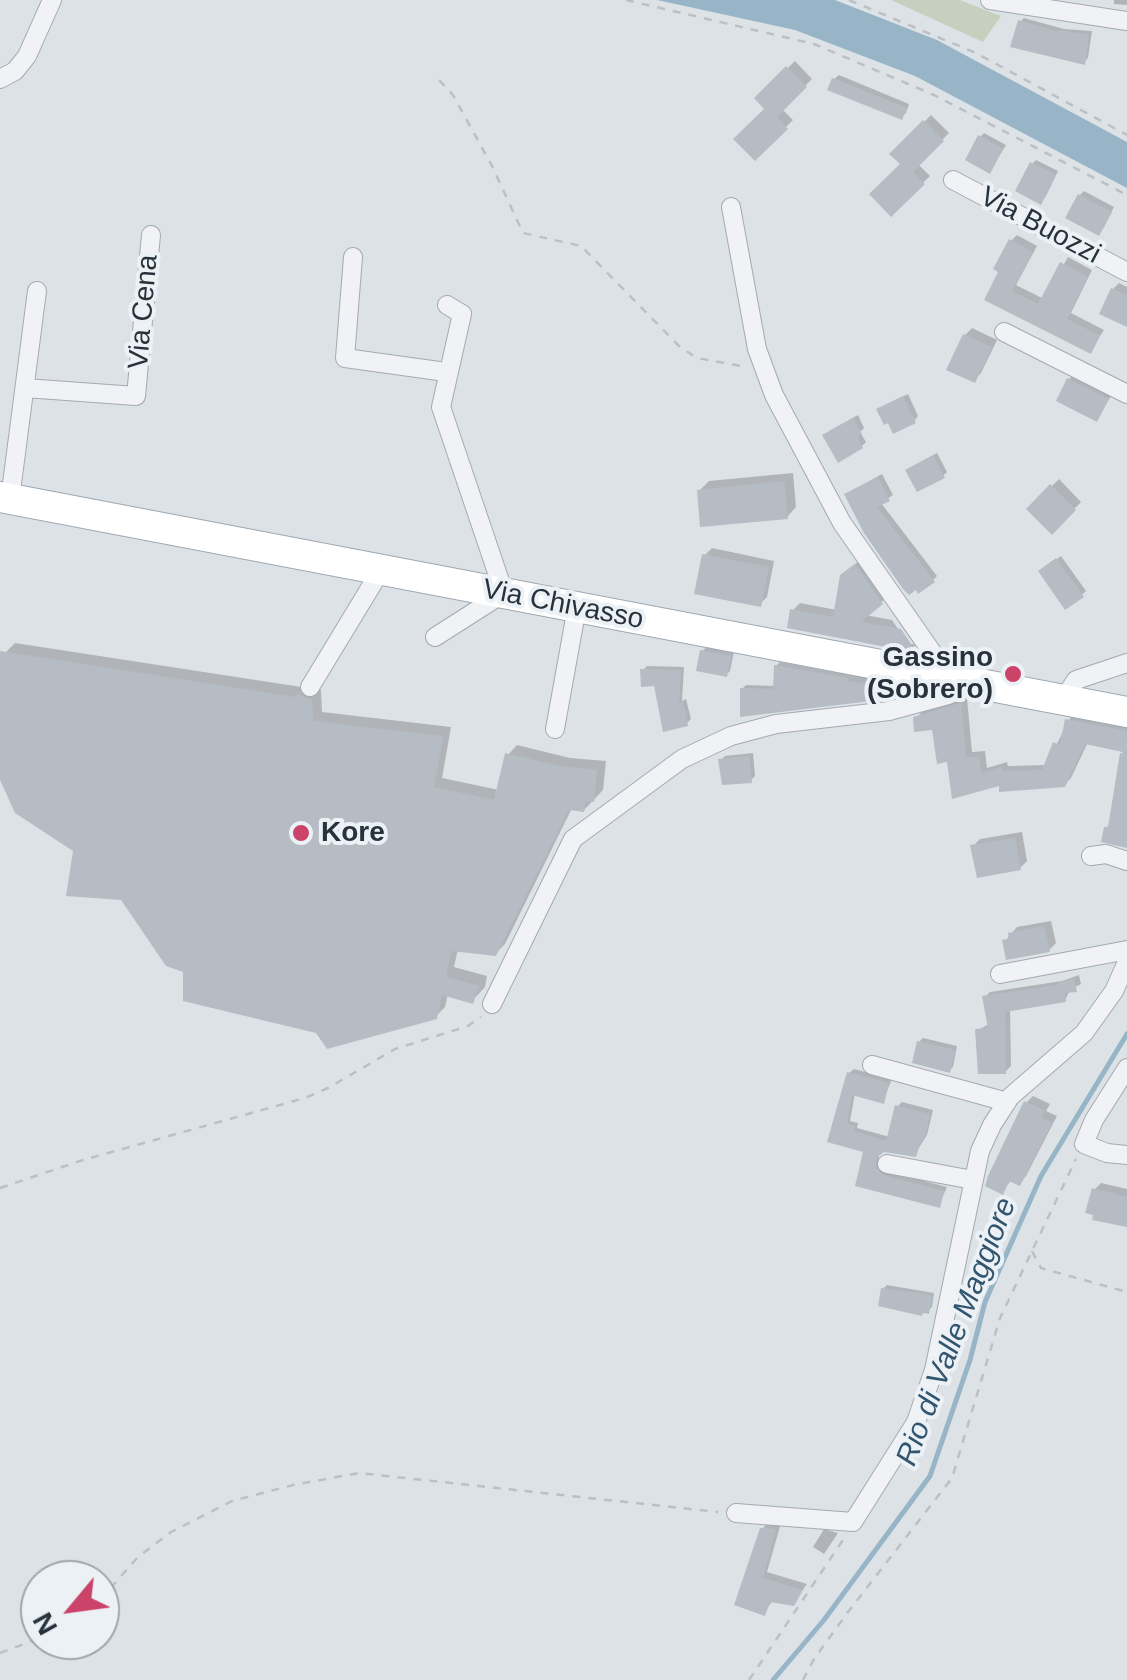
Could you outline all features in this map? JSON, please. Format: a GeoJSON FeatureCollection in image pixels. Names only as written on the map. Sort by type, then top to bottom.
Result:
{"type":"FeatureCollection","features":[{"type":"Feature","properties":{"kind":"main road","name":"Via Chivasso"},"geometry":{"type":"LineString","coordinates":[[5,498],[1127,712]]}},
{"type":"Feature","properties":{"kind":"street"},"geometry":{"type":"LineString","coordinates":[[0,79],[15,71],[27,56],[52,0]]}},
{"type":"Feature","properties":{"kind":"street"},"geometry":{"type":"LineString","coordinates":[[990,0],[1127,22]]}},
{"type":"Feature","properties":{"kind":"street","name":"Via Buozzi"},"geometry":{"type":"LineString","coordinates":[[953,180],[1127,272]]}},
{"type":"Feature","properties":{"kind":"street"},"geometry":{"type":"LineString","coordinates":[[492,1004],[574,839],[682,759],[731,736],[776,724],[889,711],[948,695],[963,681],[842,523],[774,395],[757,349],[731,207]]}},
{"type":"Feature","properties":{"kind":"street","name":"Via Cena"},"geometry":{"type":"LineString","coordinates":[[25,388],[136,396],[151,235]]}},
{"type":"Feature","properties":{"kind":"street"},"geometry":{"type":"LineString","coordinates":[[352,256],[345,358],[446,372]]}},
{"type":"Feature","properties":{"kind":"street"},"geometry":{"type":"LineString","coordinates":[[5,498],[37,291]]}},
{"type":"Feature","properties":{"kind":"street"},"geometry":{"type":"LineString","coordinates":[[436,637],[504,593],[440,407],[462,314],[447,306]]}},
{"type":"Feature","properties":{"kind":"street"},"geometry":{"type":"LineString","coordinates":[[1004,332],[1127,394]]}},
{"type":"Feature","properties":{"kind":"street"},"geometry":{"type":"LineString","coordinates":[[310,687],[381,570]]}},
{"type":"Feature","properties":{"kind":"street"},"geometry":{"type":"LineString","coordinates":[[556,729],[577,608]]}},
{"type":"Feature","properties":{"kind":"street"},"geometry":{"type":"LineString","coordinates":[[1063,700],[1076,680],[1127,663]]}},
{"type":"Feature","properties":{"kind":"street"},"geometry":{"type":"LineString","coordinates":[[1091,856],[1106,854],[1127,861]]}},
{"type":"Feature","properties":{"kind":"street"},"geometry":{"type":"LineString","coordinates":[[1000,974],[1127,950]]}},
{"type":"Feature","properties":{"kind":"street"},"geometry":{"type":"LineString","coordinates":[[736,1514],[854,1522],[916,1422],[934,1370],[980,1151],[1006,1102],[1084,1032],[1114,991],[1127,962]]}},
{"type":"Feature","properties":{"kind":"street"},"geometry":{"type":"LineString","coordinates":[[872,1065],[1006,1102]]}},
{"type":"Feature","properties":{"kind":"street"},"geometry":{"type":"LineString","coordinates":[[1127,1068],[1094,1120],[1084,1144],[1107,1153],[1127,1155]]}},
{"type":"Feature","properties":{"kind":"street"},"geometry":{"type":"LineString","coordinates":[[887,1164],[973,1180]]}},
{"type":"Feature","properties":{"kind":"path"},"geometry":{"type":"LineString","coordinates":[[626,0],[814,44],[934,95],[1127,195]]}},
{"type":"Feature","properties":{"kind":"path"},"geometry":{"type":"LineString","coordinates":[[848,0],[976,53],[1127,135]]}},
{"type":"Feature","properties":{"kind":"path"},"geometry":{"type":"LineString","coordinates":[[440,80],[453,95],[492,166],[523,233],[581,246],[614,277],[634,303],[697,358],[747,367],[755,360],[757,349]]}},
{"type":"Feature","properties":{"kind":"path"},"geometry":{"type":"LineString","coordinates":[[0,1188],[83,1160],[305,1098],[395,1049],[468,1026],[492,1004]]}},
{"type":"Feature","properties":{"kind":"path"},"geometry":{"type":"LineString","coordinates":[[803,1680],[836,1628],[952,1478],[1000,1318],[1084,1144]]}},
{"type":"Feature","properties":{"kind":"path"},"geometry":{"type":"LineString","coordinates":[[1031,1249],[1041,1268],[1127,1292]]}},
{"type":"Feature","properties":{"kind":"path"},"geometry":{"type":"LineString","coordinates":[[120,1577],[160,1541],[232,1502],[359,1473],[736,1514]]}},
{"type":"Feature","properties":{"kind":"path"},"geometry":{"type":"LineString","coordinates":[[750,1680],[854,1522]]}},
{"type":"Feature","properties":{"kind":"green space"},"geometry":{"type":"Polygon","coordinates":[[[891,0],[960,0],[1001,16],[983,42],[891,0]]]}},
{"type":"Feature","properties":{"kind":"water"},"geometry":{"type":"Polygon","coordinates":[[[657,0],[835,0],[937,40],[1127,142],[1127,188],[915,76],[795,30],[657,0]]]}},
{"type":"Feature","properties":{"kind":"building"},"geometry":{"type":"Polygon","coordinates":[[[1018,20],[1059,32],[1089,35],[1085,65],[1010,47],[1018,20]]]}},
{"type":"Feature","properties":{"kind":"building"},"geometry":{"type":"Polygon","coordinates":[[[786,66],[807,87],[777,117],[788,129],[755,161],[733,139],[764,109],[754,98],[786,66]]]}},
{"type":"Feature","properties":{"kind":"building"},"geometry":{"type":"Polygon","coordinates":[[[832,78],[907,108],[902,120],[827,90],[832,78]]]}},
{"type":"Feature","properties":{"kind":"building"},"geometry":{"type":"Polygon","coordinates":[[[923,120],[944,141],[913,172],[925,184],[891,217],[869,194],[900,164],[889,154],[923,120]]]}},
{"type":"Feature","properties":{"kind":"building"},"geometry":{"type":"Polygon","coordinates":[[[978,135],[1003,149],[990,174],[965,160],[978,135]]]}},
{"type":"Feature","properties":{"kind":"building"},"geometry":{"type":"Polygon","coordinates":[[[1030,162],[1056,175],[1041,205],[1015,191],[1030,162]]]}},
{"type":"Feature","properties":{"kind":"building"},"geometry":{"type":"Polygon","coordinates":[[[1078,194],[1112,212],[1099,236],[1065,218],[1078,194]]]}},
{"type":"Feature","properties":{"kind":"building"},"geometry":{"type":"Polygon","coordinates":[[[1009,239],[1033,252],[1012,291],[1038,304],[1060,262],[1088,277],[1067,319],[1100,336],[1091,354],[984,300],[998,272],[993,269],[1009,239]]]}},
{"type":"Feature","properties":{"kind":"building"},"geometry":{"type":"Polygon","coordinates":[[[1111,288],[1127,295],[1127,327],[1099,314],[1111,288]]]}},
{"type":"Feature","properties":{"kind":"building"},"geometry":{"type":"Polygon","coordinates":[[[963,334],[992,347],[975,383],[946,370],[963,334]]]}},
{"type":"Feature","properties":{"kind":"building"},"geometry":{"type":"Polygon","coordinates":[[[1067,378],[1109,399],[1097,422],[1056,401],[1067,378]]]}},
{"type":"Feature","properties":{"kind":"building"},"geometry":{"type":"Polygon","coordinates":[[[903,396],[916,423],[893,434],[876,409],[903,396]]]}},
{"type":"Feature","properties":{"kind":"building"},"geometry":{"type":"Polygon","coordinates":[[[853,418],[862,434],[857,437],[863,448],[838,463],[822,435],[853,418]]]}},
{"type":"Feature","properties":{"kind":"building"},"geometry":{"type":"Polygon","coordinates":[[[933,455],[945,478],[917,492],[905,470],[933,455]]]}},
{"type":"Feature","properties":{"kind":"building"},"geometry":{"type":"Polygon","coordinates":[[[878,477],[890,501],[877,507],[935,582],[918,594],[916,590],[909,595],[903,589],[864,533],[844,494],[878,477]]]}},
{"type":"Feature","properties":{"kind":"building"},"geometry":{"type":"Polygon","coordinates":[[[784,481],[788,519],[700,527],[697,490],[784,481]]]}},
{"type":"Feature","properties":{"kind":"building"},"geometry":{"type":"Polygon","coordinates":[[[1050,484],[1076,510],[1052,535],[1026,509],[1050,484]]]}},
{"type":"Feature","properties":{"kind":"building"},"geometry":{"type":"Polygon","coordinates":[[[702,554],[769,567],[761,607],[694,594],[702,554]]]}},
{"type":"Feature","properties":{"kind":"building"},"geometry":{"type":"Polygon","coordinates":[[[1056,558],[1084,597],[1065,610],[1038,571],[1056,558]]]}},
{"type":"Feature","properties":{"kind":"building"},"geometry":{"type":"Polygon","coordinates":[[[855,564],[883,604],[861,622],[901,629],[913,647],[912,652],[787,628],[790,609],[833,617],[840,575],[855,564]]]}},
{"type":"Feature","properties":{"kind":"building"},"geometry":{"type":"Polygon","coordinates":[[[700,650],[731,656],[727,677],[696,671],[700,650]]]}},
{"type":"Feature","properties":{"kind":"building","name":"Kore"},"geometry":{"type":"Polygon","coordinates":[[[0,651],[295,697],[299,693],[312,699],[313,721],[443,736],[434,787],[494,800],[505,753],[597,770],[594,802],[586,801],[584,812],[569,810],[496,956],[451,951],[446,977],[479,986],[473,1004],[442,995],[437,1019],[327,1049],[316,1033],[183,1001],[183,972],[166,966],[121,900],[66,896],[73,851],[15,813],[0,780],[0,651]]]}},
{"type":"Feature","properties":{"kind":"building"},"geometry":{"type":"Polygon","coordinates":[[[774,665],[916,691],[887,699],[740,717],[740,688],[773,689],[774,665]]]}},
{"type":"Feature","properties":{"kind":"building"},"geometry":{"type":"Polygon","coordinates":[[[640,669],[681,670],[679,703],[683,702],[688,726],[663,732],[654,686],[641,687],[640,669]]]}},
{"type":"Feature","properties":{"kind":"building"},"geometry":{"type":"Polygon","coordinates":[[[961,703],[966,757],[979,757],[981,773],[1001,767],[1002,771],[1042,770],[1053,742],[1060,745],[1065,719],[1127,731],[1127,753],[1085,744],[1065,787],[999,792],[999,786],[952,799],[947,762],[937,764],[932,730],[914,732],[913,717],[961,703]]]}},
{"type":"Feature","properties":{"kind":"building"},"geometry":{"type":"Polygon","coordinates":[[[1120,753],[1127,754],[1127,848],[1101,842],[1104,827],[1108,827],[1120,753]]]}},
{"type":"Feature","properties":{"kind":"building"},"geometry":{"type":"Polygon","coordinates":[[[749,756],[752,783],[722,785],[718,759],[749,756]]]}},
{"type":"Feature","properties":{"kind":"building"},"geometry":{"type":"Polygon","coordinates":[[[1015,838],[1021,870],[977,878],[970,845],[1015,838]]]}},
{"type":"Feature","properties":{"kind":"building"},"geometry":{"type":"Polygon","coordinates":[[[1044,926],[1050,952],[1006,960],[1002,940],[1009,939],[1008,933],[1044,926]]]}},
{"type":"Feature","properties":{"kind":"building"},"geometry":{"type":"Polygon","coordinates":[[[1074,979],[1077,992],[1065,993],[1066,1002],[1005,1012],[1006,1074],[978,1074],[975,1029],[988,1028],[982,996],[1074,979]]]}},
{"type":"Feature","properties":{"kind":"building"},"geometry":{"type":"Polygon","coordinates":[[[917,1041],[955,1050],[950,1073],[912,1063],[917,1041]]]}},
{"type":"Feature","properties":{"kind":"building"},"geometry":{"type":"Polygon","coordinates":[[[847,1072],[889,1083],[884,1104],[852,1095],[847,1124],[855,1126],[854,1131],[886,1141],[895,1105],[930,1114],[916,1157],[884,1152],[877,1157],[875,1167],[885,1176],[944,1191],[940,1208],[855,1186],[863,1152],[827,1142],[847,1072]]]}},
{"type":"Feature","properties":{"kind":"building"},"geometry":{"type":"Polygon","coordinates":[[[1024,1101],[1045,1111],[1041,1118],[1052,1123],[1020,1186],[1009,1181],[1003,1195],[985,1186],[1024,1101]]]}},
{"type":"Feature","properties":{"kind":"building"},"geometry":{"type":"Polygon","coordinates":[[[1092,1188],[1127,1197],[1127,1227],[1092,1220],[1093,1215],[1085,1213],[1092,1188]]]}},
{"type":"Feature","properties":{"kind":"building"},"geometry":{"type":"Polygon","coordinates":[[[881,1288],[928,1294],[932,1297],[929,1314],[922,1316],[878,1306],[881,1288]]]}},
{"type":"Feature","properties":{"kind":"building"},"geometry":{"type":"Polygon","coordinates":[[[760,1528],[776,1529],[763,1578],[803,1590],[794,1606],[770,1602],[765,1616],[734,1605],[760,1528]]]}},
{"type":"Feature","properties":{"kind":"waterway","name":"Rio di Valle Maggiore"},"geometry":{"type":"LineString","coordinates":[[773,1680],[824,1620],[930,1476],[970,1360],[985,1302],[1041,1176],[1127,1034]]}},
{"type":"Feature","properties":{"kind":"place","name":"Gassino (Sobrero)"},"geometry":{"type":"Point","coordinates":[1013,674]}},
{"type":"Feature","properties":{"kind":"place","name":"Kore"},"geometry":{"type":"Point","coordinates":[301,833]}}]}
